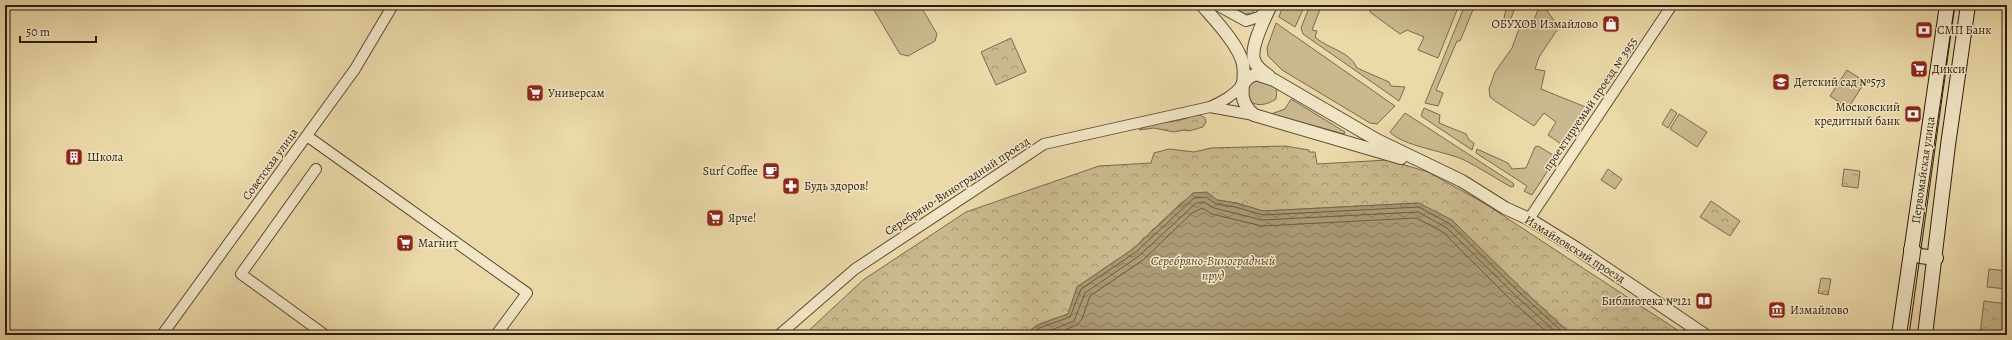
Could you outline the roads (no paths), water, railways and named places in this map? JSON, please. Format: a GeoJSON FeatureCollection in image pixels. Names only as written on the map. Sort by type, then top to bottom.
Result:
{"type":"FeatureCollection","features":[{"type":"Feature","properties":{"kind":"main road","name":"Первомайская улица"},"geometry":{"type":"LineString","coordinates":[[1899,335],[1947,5]]}},
{"type":"Feature","properties":{"kind":"main road","name":"Первомайская улица"},"geometry":{"type":"LineString","coordinates":[[1925,335],[1936,258],[1948,145],[1968,5]]}},
{"type":"Feature","properties":{"kind":"main road"},"geometry":{"type":"LineString","coordinates":[[1911,250],[1920,256],[1936,258]]}},
{"type":"Feature","properties":{"kind":"street","name":"Советская улица"},"geometry":{"type":"LineString","coordinates":[[162,335],[354,69],[393,5]]}},
{"type":"Feature","properties":{"kind":"street"},"geometry":{"type":"LineString","coordinates":[[1202,5],[1234,46],[1242,63],[1242,100],[1247,109],[1254,116]]}},
{"type":"Feature","properties":{"kind":"street"},"geometry":{"type":"LineString","coordinates":[[1217,5],[1232,15],[1246,21],[1260,17],[1271,6]]}},
{"type":"Feature","properties":{"kind":"street","name":"проектируемый проезд № 3955"},"geometry":{"type":"LineString","coordinates":[[1529,218],[1672,5]]}},
{"type":"Feature","properties":{"kind":"street"},"geometry":{"type":"LineString","coordinates":[[1271,6],[1254,45],[1253,58],[1262,70],[1274,80]]}},
{"type":"Feature","properties":{"kind":"street","name":"Измайловский проезд"},"geometry":{"type":"LineString","coordinates":[[1242,85],[1248,78],[1256,74],[1274,80],[1377,140],[1462,181],[1506,208],[1529,218],[1706,335]]}},
{"type":"Feature","properties":{"kind":"street","name":"Серебряно-Виноградный проезд"},"geometry":{"type":"LineString","coordinates":[[779,335],[855,269],[1044,144],[1210,107],[1231,96],[1242,85]]}},
{"type":"Feature","properties":{"kind":"street","name":"Измайловский проезд"},"geometry":{"type":"LineString","coordinates":[[1210,107],[1254,116],[1401,158],[1462,181]]}},
{"type":"Feature","properties":{"kind":"street"},"geometry":{"type":"LineString","coordinates":[[307,136],[527,293],[496,335]]}},
{"type":"Feature","properties":{"kind":"street"},"geometry":{"type":"LineString","coordinates":[[316,169],[241,274],[324,335]]}},
{"type":"Feature","properties":{"kind":"water","name":"Серебряно-Виноградный пруд"},"geometry":{"type":"Polygon","coordinates":[[[1207,192],[1217,200],[1237,203],[1263,211],[1419,203],[1452,220],[1525,292],[1572,335],[1439,335],[1427,333],[1412,335],[1024,335],[1037,325],[1068,314],[1077,287],[1133,249],[1193,193],[1207,192]]]}},
{"type":"Feature","properties":{"kind":"tram line"},"geometry":{"type":"LineString","coordinates":[[1909,335],[1955,5]]}},
{"type":"Feature","properties":{"kind":"place","name":"ОБУХОВ Измайлово"},"geometry":{"type":"Point","coordinates":[1611,24]}},
{"type":"Feature","properties":{"kind":"place","name":"СМП Банк"},"geometry":{"type":"Point","coordinates":[1924,30]}},
{"type":"Feature","properties":{"kind":"place","name":"Дикси"},"geometry":{"type":"Point","coordinates":[1919,69]}},
{"type":"Feature","properties":{"kind":"place","name":"Детский сад №573"},"geometry":{"type":"Point","coordinates":[1781,82]}},
{"type":"Feature","properties":{"kind":"place","name":"Универсам"},"geometry":{"type":"Point","coordinates":[535,93]}},
{"type":"Feature","properties":{"kind":"place","name":"Московский кредитный банк"},"geometry":{"type":"Point","coordinates":[1913,114]}},
{"type":"Feature","properties":{"kind":"place","name":"Школа"},"geometry":{"type":"Point","coordinates":[74,157]}},
{"type":"Feature","properties":{"kind":"place","name":"Surf Coffee"},"geometry":{"type":"Point","coordinates":[771,171]}},
{"type":"Feature","properties":{"kind":"place","name":"Будь здоров!"},"geometry":{"type":"Point","coordinates":[791,186]}},
{"type":"Feature","properties":{"kind":"place","name":"Ярче!"},"geometry":{"type":"Point","coordinates":[715,218]}},
{"type":"Feature","properties":{"kind":"place","name":"Магнит"},"geometry":{"type":"Point","coordinates":[405,243]}},
{"type":"Feature","properties":{"kind":"place","name":"Библиотека №121"},"geometry":{"type":"Point","coordinates":[1704,301]}},
{"type":"Feature","properties":{"kind":"place","name":"Измайлово"},"geometry":{"type":"Point","coordinates":[1777,310]}}]}
